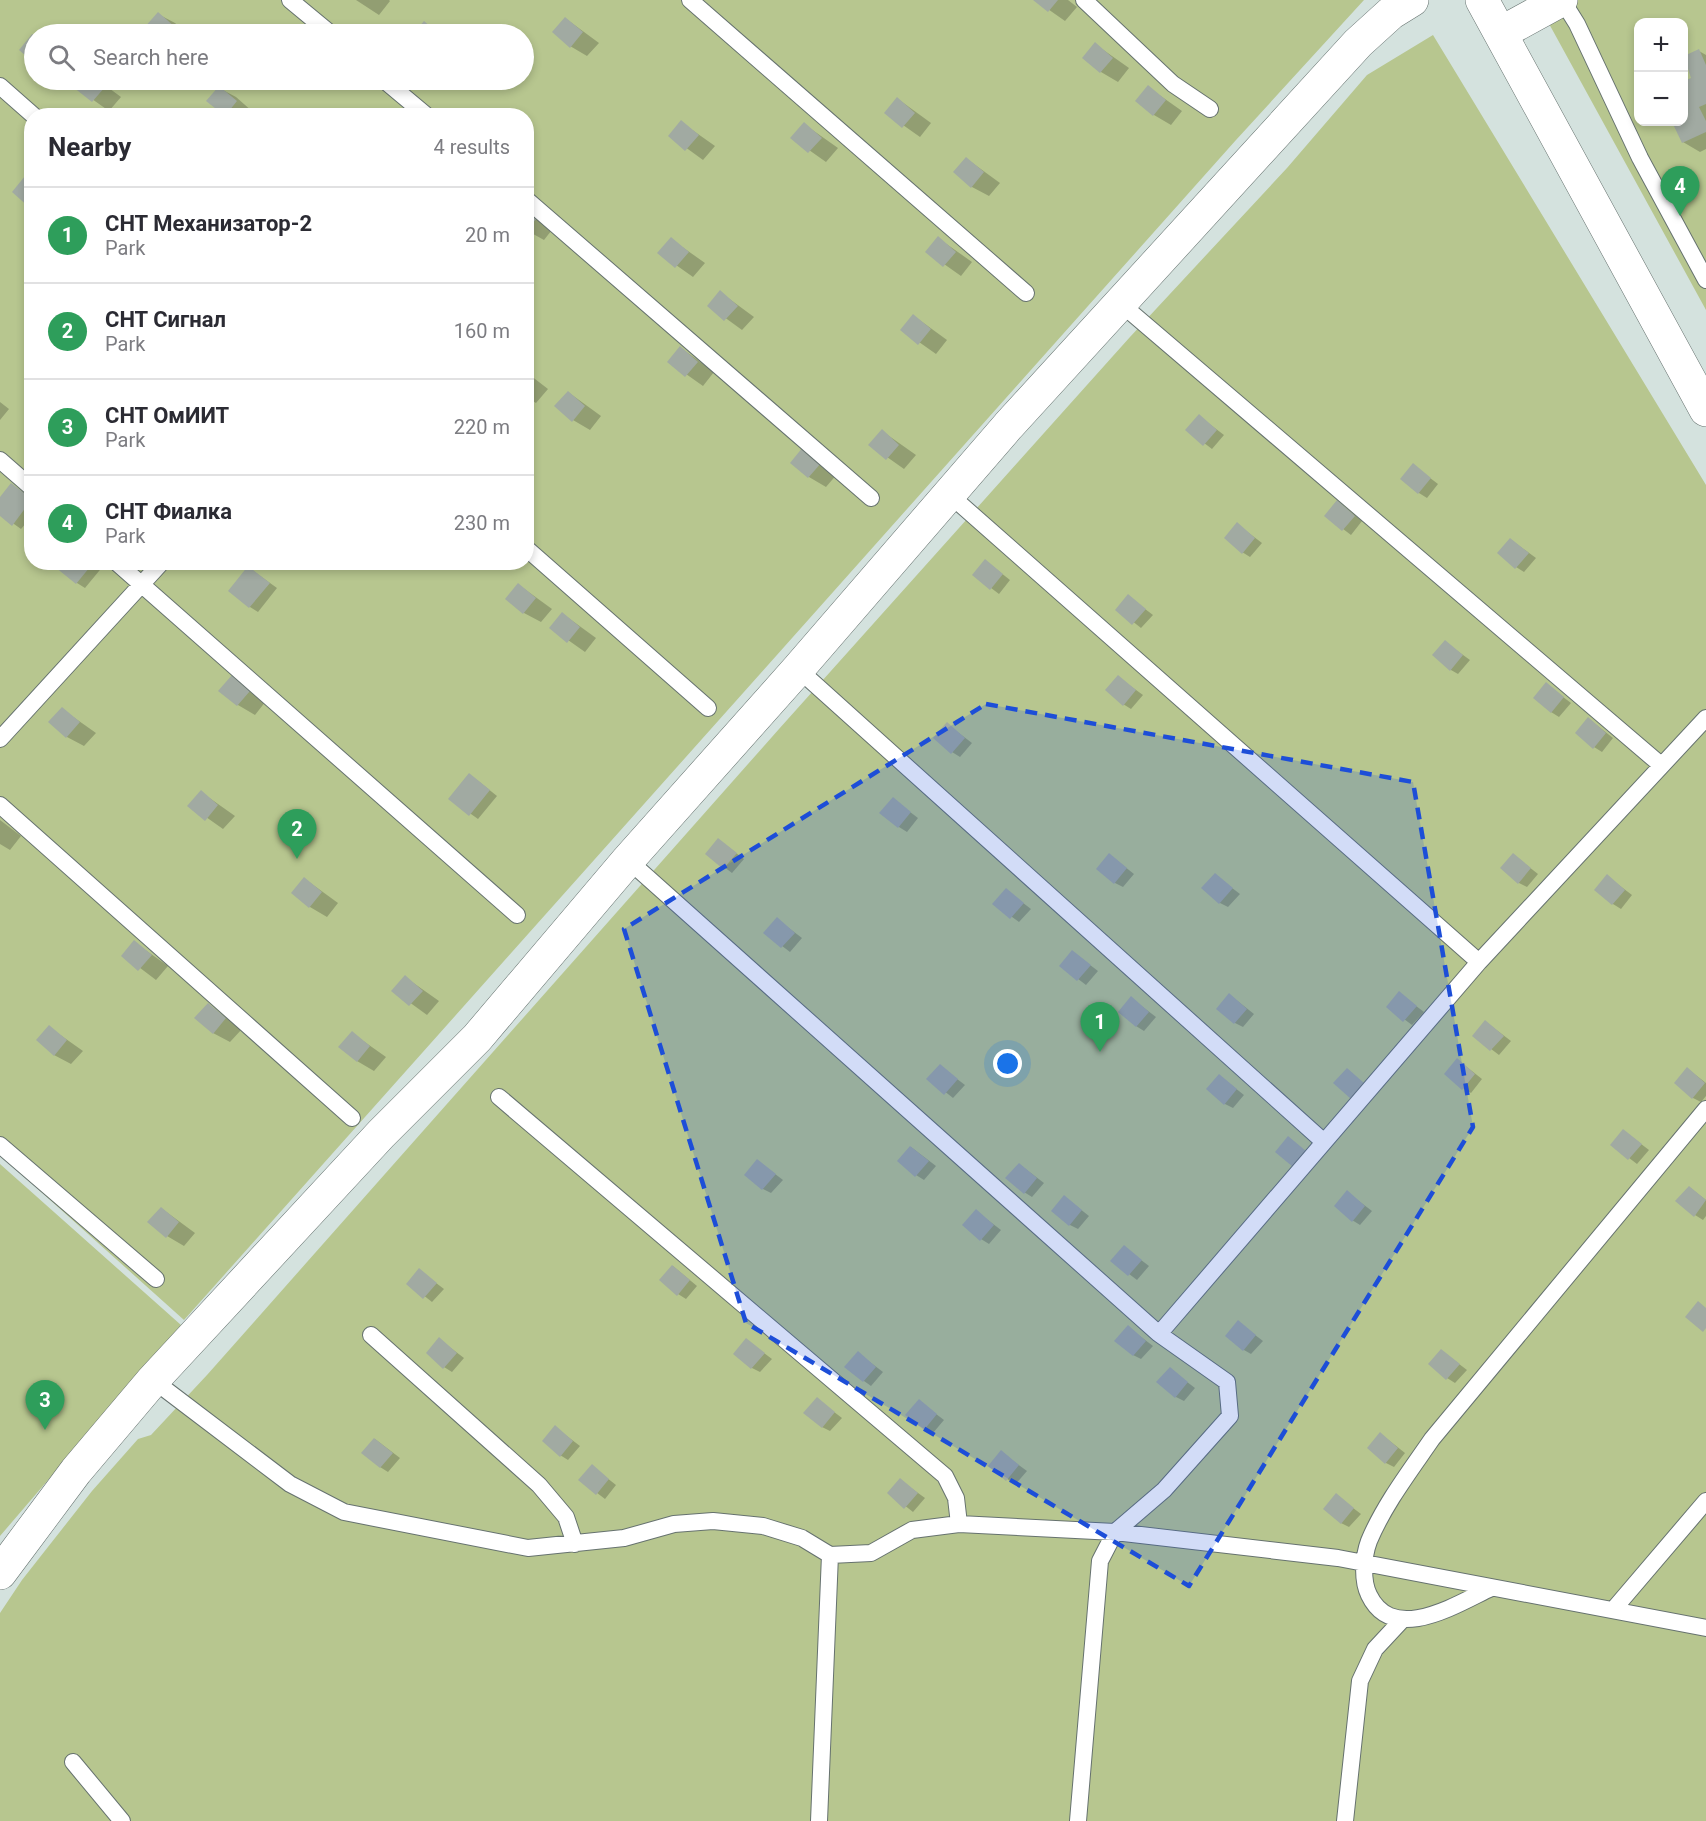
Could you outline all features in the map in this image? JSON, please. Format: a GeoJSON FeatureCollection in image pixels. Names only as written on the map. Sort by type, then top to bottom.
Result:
{"type":"FeatureCollection","features":[{"type":"Feature","properties":{"kind":"street"},"geometry":{"type":"LineString","coordinates":[[0,1573],[76,1471],[153,1380],[381,1134],[477,1038],[628,860],[798,669],[1030,401],[1358,43],[1391,13],[1412,0]]}},
{"type":"Feature","properties":{"kind":"street"},"geometry":{"type":"LineString","coordinates":[[1482,0],[1706,410]]}},
{"type":"Feature","properties":{"kind":"street"},"geometry":{"type":"LineString","coordinates":[[1501,33],[1562,0]]}},
{"type":"Feature","properties":{"kind":"lane"},"geometry":{"type":"LineString","coordinates":[[290,0],[319,24]]}},
{"type":"Feature","properties":{"kind":"lane"},"geometry":{"type":"LineString","coordinates":[[690,0],[1026,292]]}},
{"type":"Feature","properties":{"kind":"lane"},"geometry":{"type":"LineString","coordinates":[[1084,0],[1173,84],[1210,109]]}},
{"type":"Feature","properties":{"kind":"lane"},"geometry":{"type":"LineString","coordinates":[[1562,0],[1577,24],[1640,158],[1706,280]]}},
{"type":"Feature","properties":{"kind":"lane"},"geometry":{"type":"LineString","coordinates":[[0,86],[25,108]]}},
{"type":"Feature","properties":{"kind":"lane"},"geometry":{"type":"LineString","coordinates":[[396,90],[417,108]]}},
{"type":"Feature","properties":{"kind":"lane"},"geometry":{"type":"LineString","coordinates":[[534,206],[871,498]]}},
{"type":"Feature","properties":{"kind":"lane"},"geometry":{"type":"LineString","coordinates":[[1120,303],[1661,765]]}},
{"type":"Feature","properties":{"kind":"lane"},"geometry":{"type":"LineString","coordinates":[[0,460],[24,481]]}},
{"type":"Feature","properties":{"kind":"lane"},"geometry":{"type":"LineString","coordinates":[[950,495],[1479,962]]}},
{"type":"Feature","properties":{"kind":"lane"},"geometry":{"type":"LineString","coordinates":[[534,555],[708,708]]}},
{"type":"Feature","properties":{"kind":"lane"},"geometry":{"type":"LineString","coordinates":[[125,570],[516,915]]}},
{"type":"Feature","properties":{"kind":"lane"},"geometry":{"type":"LineString","coordinates":[[0,739],[155,570]]}},
{"type":"Feature","properties":{"kind":"lane"},"geometry":{"type":"LineString","coordinates":[[798,669],[1324,1142]]}},
{"type":"Feature","properties":{"kind":"lane"},"geometry":{"type":"LineString","coordinates":[[1159,1334],[1479,962],[1706,718]]}},
{"type":"Feature","properties":{"kind":"lane"},"geometry":{"type":"LineString","coordinates":[[0,805],[352,1118]]}},
{"type":"Feature","properties":{"kind":"lane"},"geometry":{"type":"LineString","coordinates":[[628,860],[1159,1334],[1227,1382],[1230,1416],[1164,1490],[1115,1532],[1100,1561],[1078,1821]]}},
{"type":"Feature","properties":{"kind":"lane"},"geometry":{"type":"LineString","coordinates":[[499,1097],[945,1476],[956,1497],[959,1524]]}},
{"type":"Feature","properties":{"kind":"lane"},"geometry":{"type":"LineString","coordinates":[[1491,1588],[1436,1614],[1402,1620],[1384,1615],[1372,1603],[1365,1586],[1368,1543],[1393,1498],[1432,1439],[1706,1109]]}},
{"type":"Feature","properties":{"kind":"lane"},"geometry":{"type":"LineString","coordinates":[[0,1145],[156,1280]]}},
{"type":"Feature","properties":{"kind":"lane"},"geometry":{"type":"LineString","coordinates":[[371,1335],[539,1485],[566,1517],[575,1544]]}},
{"type":"Feature","properties":{"kind":"lane"},"geometry":{"type":"LineString","coordinates":[[153,1380],[290,1484],[344,1512],[528,1548],[624,1538],[674,1524],[713,1521],[772,1529],[802,1538],[830,1555],[871,1553],[912,1530],[959,1524],[1115,1532],[1365,1563],[1706,1628]]}},
{"type":"Feature","properties":{"kind":"lane"},"geometry":{"type":"LineString","coordinates":[[1613,1610],[1706,1501]]}},
{"type":"Feature","properties":{"kind":"lane"},"geometry":{"type":"LineString","coordinates":[[819,1821],[830,1555]]}},
{"type":"Feature","properties":{"kind":"lane"},"geometry":{"type":"LineString","coordinates":[[1345,1821],[1360,1681],[1375,1649],[1402,1620]]}},
{"type":"Feature","properties":{"kind":"lane"},"geometry":{"type":"LineString","coordinates":[[73,1762],[122,1821]]}},
{"type":"Feature","properties":{"kind":"highlighted area"},"geometry":{"type":"Polygon","coordinates":[[[986,704],[1413,782],[1473,1127],[1189,1586],[746,1323],[624,929],[986,704]]]}},
{"type":"Feature","properties":{"kind":"green space"},"geometry":{"type":"Polygon","coordinates":[[[0,0],[1364,0],[1236,140],[184,1320],[0,1155],[0,0]]]}},
{"type":"Feature","properties":{"kind":"green space"},"geometry":{"type":"Polygon","coordinates":[[[1536,0],[1706,0],[1706,310],[1536,0]]]}},
{"type":"Feature","properties":{"kind":"green space"},"geometry":{"type":"Polygon","coordinates":[[[1433,35],[1706,485],[1706,1821],[0,1821],[0,1613],[22,1580],[92,1491],[138,1439],[151,1435],[207,1375],[779,729],[1130,337],[1287,168],[1367,75],[1433,35]]]}},
{"type":"Feature","properties":{"kind":"green space"},"geometry":{"type":"Polygon","coordinates":[[[0,1164],[181,1325],[0,1536],[0,1164]]]}},
{"type":"Feature","properties":{"kind":"building"},"geometry":{"type":"Polygon","coordinates":[[[1033,0],[1058,0],[1048,12],[1033,0]]]}},
{"type":"Feature","properties":{"kind":"building"},"geometry":{"type":"Polygon","coordinates":[[[158,12],[172,24],[148,24],[158,12]]]}},
{"type":"Feature","properties":{"kind":"building"},"geometry":{"type":"Polygon","coordinates":[[[565,17],[583,32],[570,48],[552,32],[565,17]]]}},
{"type":"Feature","properties":{"kind":"building"},"geometry":{"type":"Polygon","coordinates":[[[1095,42],[1113,58],[1100,73],[1082,58],[1095,42]]]}},
{"type":"Feature","properties":{"kind":"building"},"geometry":{"type":"Polygon","coordinates":[[[24,44],[24,54],[19,50],[24,44]]]}},
{"type":"Feature","properties":{"kind":"building"},"geometry":{"type":"Polygon","coordinates":[[[1699,49],[1706,65],[1706,104],[1699,107],[1706,121],[1706,132],[1682,143],[1674,126],[1688,126],[1688,79],[1691,78],[1688,69],[1688,54],[1699,49]]]}},
{"type":"Feature","properties":{"kind":"building"},"geometry":{"type":"Polygon","coordinates":[[[1148,85],[1166,100],[1153,116],[1135,101],[1148,85]]]}},
{"type":"Feature","properties":{"kind":"building"},"geometry":{"type":"Polygon","coordinates":[[[77,90],[102,90],[92,102],[77,90]]]}},
{"type":"Feature","properties":{"kind":"building"},"geometry":{"type":"Polygon","coordinates":[[[216,90],[224,90],[237,101],[231,108],[215,108],[206,101],[216,90]]]}},
{"type":"Feature","properties":{"kind":"building"},"geometry":{"type":"Polygon","coordinates":[[[897,97],[915,113],[902,128],[884,113],[897,97]]]}},
{"type":"Feature","properties":{"kind":"building"},"geometry":{"type":"Polygon","coordinates":[[[681,120],[699,135],[685,151],[668,136],[681,120]]]}},
{"type":"Feature","properties":{"kind":"building"},"geometry":{"type":"Polygon","coordinates":[[[804,122],[822,138],[808,153],[790,138],[804,122]]]}},
{"type":"Feature","properties":{"kind":"building"},"geometry":{"type":"Polygon","coordinates":[[[966,157],[984,172],[971,188],[953,172],[966,157]]]}},
{"type":"Feature","properties":{"kind":"building"},"geometry":{"type":"Polygon","coordinates":[[[24,177],[24,203],[12,192],[24,177]]]}},
{"type":"Feature","properties":{"kind":"building"},"geometry":{"type":"Polygon","coordinates":[[[534,212],[539,216],[534,221],[534,212]]]}},
{"type":"Feature","properties":{"kind":"building"},"geometry":{"type":"Polygon","coordinates":[[[938,236],[956,252],[943,267],[925,252],[938,236]]]}},
{"type":"Feature","properties":{"kind":"building"},"geometry":{"type":"Polygon","coordinates":[[[671,237],[689,252],[675,268],[657,253],[671,237]]]}},
{"type":"Feature","properties":{"kind":"building"},"geometry":{"type":"Polygon","coordinates":[[[720,290],[738,306],[724,321],[707,306],[720,290]]]}},
{"type":"Feature","properties":{"kind":"building"},"geometry":{"type":"Polygon","coordinates":[[[913,314],[931,329],[918,345],[900,330],[913,314]]]}},
{"type":"Feature","properties":{"kind":"building"},"geometry":{"type":"Polygon","coordinates":[[[680,346],[698,362],[685,377],[667,362],[680,346]]]}},
{"type":"Feature","properties":{"kind":"building"},"geometry":{"type":"Polygon","coordinates":[[[568,391],[585,406],[572,422],[554,406],[568,391]]]}},
{"type":"Feature","properties":{"kind":"building"},"geometry":{"type":"Polygon","coordinates":[[[1199,414],[1217,430],[1203,446],[1185,430],[1199,414]]]}},
{"type":"Feature","properties":{"kind":"building"},"geometry":{"type":"Polygon","coordinates":[[[882,429],[899,445],[886,460],[868,445],[882,429]]]}},
{"type":"Feature","properties":{"kind":"building"},"geometry":{"type":"Polygon","coordinates":[[[803,447],[822,462],[808,478],[790,463],[803,447]]]}},
{"type":"Feature","properties":{"kind":"building"},"geometry":{"type":"Polygon","coordinates":[[[1413,463],[1431,478],[1418,494],[1400,479],[1413,463]]]}},
{"type":"Feature","properties":{"kind":"building"},"geometry":{"type":"Polygon","coordinates":[[[11,483],[24,493],[24,510],[12,526],[0,516],[0,497],[11,483]]]}},
{"type":"Feature","properties":{"kind":"building"},"geometry":{"type":"Polygon","coordinates":[[[1337,500],[1355,516],[1342,531],[1324,516],[1337,500]]]}},
{"type":"Feature","properties":{"kind":"building"},"geometry":{"type":"Polygon","coordinates":[[[1237,522],[1255,538],[1242,554],[1224,538],[1237,522]]]}},
{"type":"Feature","properties":{"kind":"building"},"geometry":{"type":"Polygon","coordinates":[[[1510,538],[1529,553],[1515,569],[1497,553],[1510,538]]]}},
{"type":"Feature","properties":{"kind":"building"},"geometry":{"type":"Polygon","coordinates":[[[985,559],[1003,574],[990,590],[972,575],[985,559]]]}},
{"type":"Feature","properties":{"kind":"building"},"geometry":{"type":"Polygon","coordinates":[[[59,570],[87,570],[76,584],[59,570]]]}},
{"type":"Feature","properties":{"kind":"building"},"geometry":{"type":"Polygon","coordinates":[[[245,570],[253,570],[270,583],[249,608],[228,591],[245,570]]]}},
{"type":"Feature","properties":{"kind":"building"},"geometry":{"type":"Polygon","coordinates":[[[518,583],[536,598],[523,614],[505,599],[518,583]]]}},
{"type":"Feature","properties":{"kind":"building"},"geometry":{"type":"Polygon","coordinates":[[[1128,594],[1146,609],[1132,625],[1115,610],[1128,594]]]}},
{"type":"Feature","properties":{"kind":"building"},"geometry":{"type":"Polygon","coordinates":[[[562,612],[580,627],[567,643],[549,628],[562,612]]]}},
{"type":"Feature","properties":{"kind":"building"},"geometry":{"type":"Polygon","coordinates":[[[1445,640],[1463,655],[1450,671],[1432,655],[1445,640]]]}},
{"type":"Feature","properties":{"kind":"building"},"geometry":{"type":"Polygon","coordinates":[[[232,675],[250,691],[237,706],[218,691],[232,675]]]}},
{"type":"Feature","properties":{"kind":"building"},"geometry":{"type":"Polygon","coordinates":[[[1118,675],[1136,690],[1123,706],[1105,690],[1118,675]]]}},
{"type":"Feature","properties":{"kind":"building"},"geometry":{"type":"Polygon","coordinates":[[[1546,682],[1564,697],[1551,713],[1533,698],[1546,682]]]}},
{"type":"Feature","properties":{"kind":"building"},"geometry":{"type":"Polygon","coordinates":[[[62,707],[80,722],[66,738],[48,722],[62,707]]]}},
{"type":"Feature","properties":{"kind":"building"},"geometry":{"type":"Polygon","coordinates":[[[1588,717],[1606,733],[1593,749],[1575,733],[1588,717]]]}},
{"type":"Feature","properties":{"kind":"building"},"geometry":{"type":"Polygon","coordinates":[[[947,722],[965,738],[951,754],[933,738],[947,722]]]}},
{"type":"Feature","properties":{"kind":"building"},"geometry":{"type":"Polygon","coordinates":[[[469,773],[490,790],[469,816],[448,799],[469,773]]]}},
{"type":"Feature","properties":{"kind":"building"},"geometry":{"type":"Polygon","coordinates":[[[201,790],[218,805],[205,821],[187,806],[201,790]]]}},
{"type":"Feature","properties":{"kind":"building"},"geometry":{"type":"Polygon","coordinates":[[[893,797],[911,812],[898,828],[879,813],[893,797]]]}},
{"type":"Feature","properties":{"kind":"building"},"geometry":{"type":"Polygon","coordinates":[[[718,838],[737,853],[723,869],[705,854],[718,838]]]}},
{"type":"Feature","properties":{"kind":"building"},"geometry":{"type":"Polygon","coordinates":[[[1109,853],[1127,868],[1114,884],[1096,869],[1109,853]]]}},
{"type":"Feature","properties":{"kind":"building"},"geometry":{"type":"Polygon","coordinates":[[[1513,853],[1531,868],[1518,884],[1500,868],[1513,853]]]}},
{"type":"Feature","properties":{"kind":"building"},"geometry":{"type":"Polygon","coordinates":[[[1215,873],[1233,888],[1219,904],[1201,888],[1215,873]]]}},
{"type":"Feature","properties":{"kind":"building"},"geometry":{"type":"Polygon","coordinates":[[[1607,874],[1625,890],[1612,905],[1594,890],[1607,874]]]}},
{"type":"Feature","properties":{"kind":"building"},"geometry":{"type":"Polygon","coordinates":[[[304,877],[322,892],[309,908],[291,893],[304,877]]]}},
{"type":"Feature","properties":{"kind":"building"},"geometry":{"type":"Polygon","coordinates":[[[1006,888],[1024,903],[1010,919],[992,904],[1006,888]]]}},
{"type":"Feature","properties":{"kind":"building"},"geometry":{"type":"Polygon","coordinates":[[[777,917],[795,933],[781,948],[763,933],[777,917]]]}},
{"type":"Feature","properties":{"kind":"building"},"geometry":{"type":"Polygon","coordinates":[[[134,940],[152,955],[138,971],[121,956],[134,940]]]}},
{"type":"Feature","properties":{"kind":"building"},"geometry":{"type":"Polygon","coordinates":[[[1072,950],[1091,965],[1077,981],[1059,966],[1072,950]]]}},
{"type":"Feature","properties":{"kind":"building"},"geometry":{"type":"Polygon","coordinates":[[[405,975],[423,991],[409,1006],[391,991],[405,975]]]}},
{"type":"Feature","properties":{"kind":"building"},"geometry":{"type":"Polygon","coordinates":[[[1399,991],[1417,1006],[1403,1022],[1386,1007],[1399,991]]]}},
{"type":"Feature","properties":{"kind":"building"},"geometry":{"type":"Polygon","coordinates":[[[1229,993],[1247,1009],[1234,1024],[1216,1009],[1229,993]]]}},
{"type":"Feature","properties":{"kind":"building"},"geometry":{"type":"Polygon","coordinates":[[[1131,996],[1149,1012],[1136,1027],[1118,1012],[1131,996]]]}},
{"type":"Feature","properties":{"kind":"building"},"geometry":{"type":"Polygon","coordinates":[[[208,1003],[226,1018],[213,1034],[194,1018],[208,1003]]]}},
{"type":"Feature","properties":{"kind":"building"},"geometry":{"type":"Polygon","coordinates":[[[1485,1020],[1504,1036],[1490,1051],[1472,1036],[1485,1020]]]}},
{"type":"Feature","properties":{"kind":"building"},"geometry":{"type":"Polygon","coordinates":[[[49,1025],[67,1040],[54,1056],[36,1040],[49,1025]]]}},
{"type":"Feature","properties":{"kind":"building"},"geometry":{"type":"Polygon","coordinates":[[[352,1031],[370,1046],[357,1062],[338,1047],[352,1031]]]}},
{"type":"Feature","properties":{"kind":"building"},"geometry":{"type":"Polygon","coordinates":[[[1457,1058],[1475,1074],[1462,1090],[1444,1074],[1457,1058]]]}},
{"type":"Feature","properties":{"kind":"building"},"geometry":{"type":"Polygon","coordinates":[[[940,1064],[958,1079],[944,1095],[926,1079],[940,1064]]]}},
{"type":"Feature","properties":{"kind":"building"},"geometry":{"type":"Polygon","coordinates":[[[1687,1067],[1705,1083],[1692,1099],[1674,1083],[1687,1067]]]}},
{"type":"Feature","properties":{"kind":"building"},"geometry":{"type":"Polygon","coordinates":[[[1347,1068],[1364,1083],[1351,1099],[1333,1083],[1347,1068]]]}},
{"type":"Feature","properties":{"kind":"building"},"geometry":{"type":"Polygon","coordinates":[[[1219,1074],[1237,1089],[1224,1105],[1206,1089],[1219,1074]]]}},
{"type":"Feature","properties":{"kind":"building"},"geometry":{"type":"Polygon","coordinates":[[[1623,1129],[1642,1144],[1628,1160],[1610,1145],[1623,1129]]]}},
{"type":"Feature","properties":{"kind":"building"},"geometry":{"type":"Polygon","coordinates":[[[1288,1136],[1306,1151],[1293,1167],[1275,1152],[1288,1136]]]}},
{"type":"Feature","properties":{"kind":"building"},"geometry":{"type":"Polygon","coordinates":[[[910,1146],[929,1161],[915,1177],[897,1161],[910,1146]]]}},
{"type":"Feature","properties":{"kind":"building"},"geometry":{"type":"Polygon","coordinates":[[[757,1159],[776,1174],[762,1190],[744,1175],[757,1159]]]}},
{"type":"Feature","properties":{"kind":"building"},"geometry":{"type":"Polygon","coordinates":[[[1019,1163],[1037,1178],[1024,1194],[1005,1178],[1019,1163]]]}},
{"type":"Feature","properties":{"kind":"building"},"geometry":{"type":"Polygon","coordinates":[[[1689,1186],[1706,1200],[1694,1217],[1675,1201],[1689,1186]]]}},
{"type":"Feature","properties":{"kind":"building"},"geometry":{"type":"Polygon","coordinates":[[[1347,1190],[1365,1206],[1352,1222],[1334,1206],[1347,1190]]]}},
{"type":"Feature","properties":{"kind":"building"},"geometry":{"type":"Polygon","coordinates":[[[1064,1195],[1082,1210],[1069,1226],[1051,1211],[1064,1195]]]}},
{"type":"Feature","properties":{"kind":"building"},"geometry":{"type":"Polygon","coordinates":[[[161,1207],[179,1222],[166,1238],[147,1222],[161,1207]]]}},
{"type":"Feature","properties":{"kind":"building"},"geometry":{"type":"Polygon","coordinates":[[[976,1209],[994,1225],[980,1241],[962,1225],[976,1209]]]}},
{"type":"Feature","properties":{"kind":"building"},"geometry":{"type":"Polygon","coordinates":[[[1124,1245],[1142,1260],[1128,1276],[1110,1261],[1124,1245]]]}},
{"type":"Feature","properties":{"kind":"building"},"geometry":{"type":"Polygon","coordinates":[[[672,1265],[690,1280],[677,1296],[659,1280],[672,1265]]]}},
{"type":"Feature","properties":{"kind":"building"},"geometry":{"type":"Polygon","coordinates":[[[419,1268],[437,1283],[423,1299],[406,1284],[419,1268]]]}},
{"type":"Feature","properties":{"kind":"building"},"geometry":{"type":"Polygon","coordinates":[[[1698,1301],[1706,1308],[1706,1328],[1703,1332],[1685,1317],[1698,1301]]]}},
{"type":"Feature","properties":{"kind":"building"},"geometry":{"type":"Polygon","coordinates":[[[1238,1320],[1256,1335],[1243,1351],[1225,1336],[1238,1320]]]}},
{"type":"Feature","properties":{"kind":"building"},"geometry":{"type":"Polygon","coordinates":[[[1128,1325],[1146,1341],[1133,1356],[1114,1341],[1128,1325]]]}},
{"type":"Feature","properties":{"kind":"building"},"geometry":{"type":"Polygon","coordinates":[[[439,1337],[457,1353],[443,1369],[426,1353],[439,1337]]]}},
{"type":"Feature","properties":{"kind":"building"},"geometry":{"type":"Polygon","coordinates":[[[746,1338],[765,1353],[751,1369],[733,1354],[746,1338]]]}},
{"type":"Feature","properties":{"kind":"building"},"geometry":{"type":"Polygon","coordinates":[[[1441,1349],[1460,1364],[1446,1380],[1428,1364],[1441,1349]]]}},
{"type":"Feature","properties":{"kind":"building"},"geometry":{"type":"Polygon","coordinates":[[[858,1351],[876,1367],[863,1382],[844,1367],[858,1351]]]}},
{"type":"Feature","properties":{"kind":"building"},"geometry":{"type":"Polygon","coordinates":[[[1170,1367],[1188,1382],[1175,1398],[1156,1382],[1170,1367]]]}},
{"type":"Feature","properties":{"kind":"building"},"geometry":{"type":"Polygon","coordinates":[[[817,1397],[835,1412],[822,1428],[803,1413],[817,1397]]]}},
{"type":"Feature","properties":{"kind":"building"},"geometry":{"type":"Polygon","coordinates":[[[919,1399],[937,1414],[924,1430],[905,1415],[919,1399]]]}},
{"type":"Feature","properties":{"kind":"building"},"geometry":{"type":"Polygon","coordinates":[[[555,1425],[573,1441],[560,1457],[542,1441],[555,1425]]]}},
{"type":"Feature","properties":{"kind":"building"},"geometry":{"type":"Polygon","coordinates":[[[1380,1432],[1398,1448],[1385,1464],[1367,1448],[1380,1432]]]}},
{"type":"Feature","properties":{"kind":"building"},"geometry":{"type":"Polygon","coordinates":[[[374,1438],[393,1453],[380,1468],[361,1453],[374,1438]]]}},
{"type":"Feature","properties":{"kind":"building"},"geometry":{"type":"Polygon","coordinates":[[[1001,1450],[1019,1465],[1006,1481],[988,1466],[1001,1450]]]}},
{"type":"Feature","properties":{"kind":"building"},"geometry":{"type":"Polygon","coordinates":[[[592,1464],[609,1479],[596,1495],[578,1480],[592,1464]]]}},
{"type":"Feature","properties":{"kind":"building"},"geometry":{"type":"Polygon","coordinates":[[[900,1478],[918,1493],[904,1509],[887,1493],[900,1478]]]}},
{"type":"Feature","properties":{"kind":"building"},"geometry":{"type":"Polygon","coordinates":[[[1336,1493],[1354,1508],[1341,1524],[1323,1509],[1336,1493]]]}},
{"type":"Feature","properties":{"kind":"place","name":"СНТ Фиалка"},"geometry":{"type":"Point","coordinates":[1680,216]}},
{"type":"Feature","properties":{"kind":"place","name":"СНТ Сигнал"},"geometry":{"type":"Point","coordinates":[297,859]}},
{"type":"Feature","properties":{"kind":"place","name":"СНТ Механизатор-2"},"geometry":{"type":"Point","coordinates":[1100,1052]}},
{"type":"Feature","properties":{"kind":"place","name":"СНТ ОмИИТ"},"geometry":{"type":"Point","coordinates":[45,1430]}}]}
